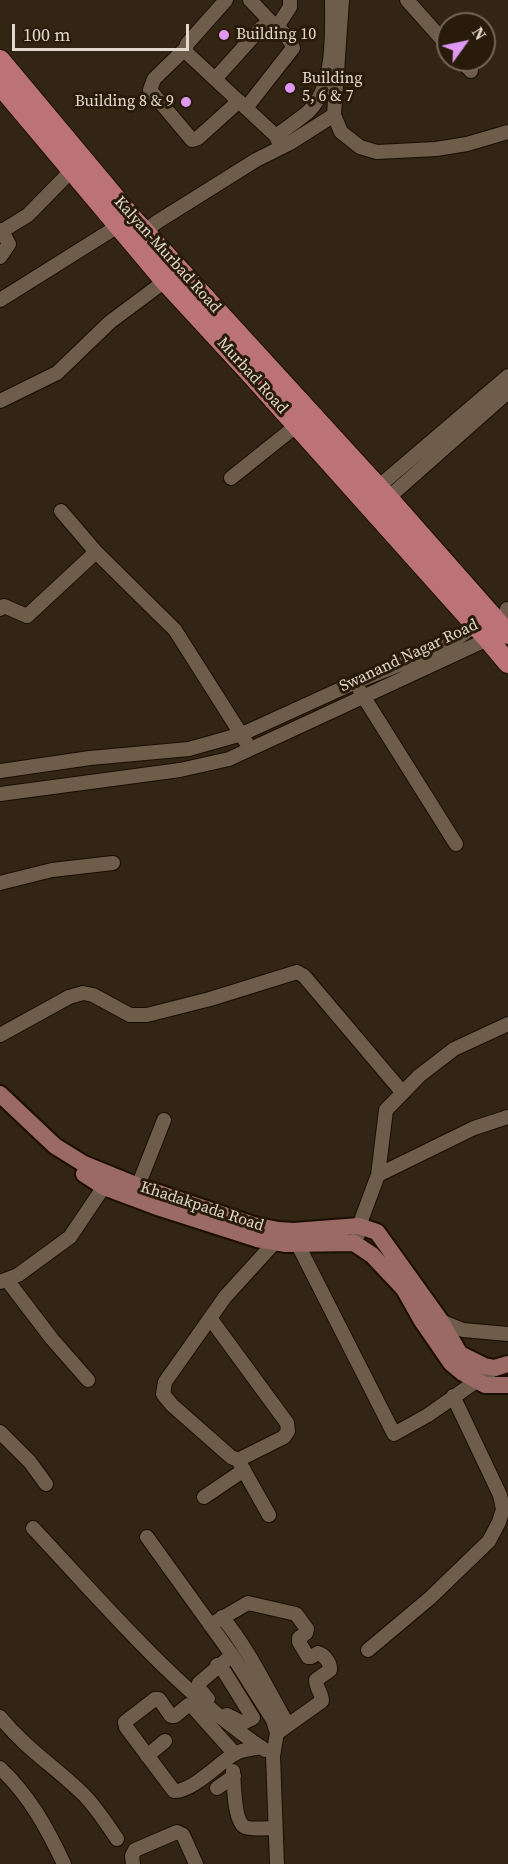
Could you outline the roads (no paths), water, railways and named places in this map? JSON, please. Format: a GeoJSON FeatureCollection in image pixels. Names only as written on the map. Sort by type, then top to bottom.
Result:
{"type":"FeatureCollection","features":[{"type":"Feature","properties":{"kind":"highway","name":"Kalyan-Murbad Road"},"geometry":{"type":"LineString","coordinates":[[0,60],[131,229],[255,365],[383,492],[497,622]]}},
{"type":"Feature","properties":{"kind":"highway","name":"Murbad Road"},"geometry":{"type":"LineString","coordinates":[[0,85],[73,169],[131,229],[165,281],[255,365],[296,426],[497,622],[508,663]]}},
{"type":"Feature","properties":{"kind":"main road","name":"Khadakpada Road"},"geometry":{"type":"LineString","coordinates":[[1,1100],[51,1152],[107,1182],[229,1224],[297,1243],[356,1244]]}},
{"type":"Feature","properties":{"kind":"main road","name":"Khadakpada Road"},"geometry":{"type":"LineString","coordinates":[[107,1182],[138,1186],[184,1209]]}},
{"type":"Feature","properties":{"kind":"main road","name":"Khadakpada Road"},"geometry":{"type":"LineString","coordinates":[[276,1236],[294,1231],[359,1226]]}},
{"type":"Feature","properties":{"kind":"main road"},"geometry":{"type":"LineString","coordinates":[[359,1226],[376,1232],[382,1254],[451,1364],[477,1382],[486,1385],[508,1384]]}},
{"type":"Feature","properties":{"kind":"main road"},"geometry":{"type":"LineString","coordinates":[[356,1244],[382,1254],[440,1320],[460,1354],[484,1366],[502,1366]]}},
{"type":"Feature","properties":{"kind":"street"},"geometry":{"type":"LineString","coordinates":[[226,0],[186,48],[154,79],[150,90],[192,140],[198,138],[242,105],[293,48],[290,41],[250,0]]}},
{"type":"Feature","properties":{"kind":"street"},"geometry":{"type":"LineString","coordinates":[[215,79],[260,29],[273,24],[290,6],[290,0]]}},
{"type":"Feature","properties":{"kind":"street"},"geometry":{"type":"LineString","coordinates":[[0,300],[256,160],[278,142],[310,110],[326,82],[329,68],[332,0]]}},
{"type":"Feature","properties":{"kind":"street"},"geometry":{"type":"LineString","coordinates":[[342,0],[334,115],[341,132],[360,147],[377,152],[436,149],[467,144],[508,132]]}},
{"type":"Feature","properties":{"kind":"street"},"geometry":{"type":"LineString","coordinates":[[407,0],[436,33]]}},
{"type":"Feature","properties":{"kind":"street"},"geometry":{"type":"LineString","coordinates":[[186,48],[187,52],[278,142]]}},
{"type":"Feature","properties":{"kind":"street"},"geometry":{"type":"LineString","coordinates":[[278,142],[334,115]]}},
{"type":"Feature","properties":{"kind":"street"},"geometry":{"type":"LineString","coordinates":[[0,257],[9,244],[1,231],[28,215],[73,169]]}},
{"type":"Feature","properties":{"kind":"street"},"geometry":{"type":"LineString","coordinates":[[0,401],[57,373],[110,322],[165,281]]}},
{"type":"Feature","properties":{"kind":"street"},"geometry":{"type":"LineString","coordinates":[[383,492],[508,376]]}},
{"type":"Feature","properties":{"kind":"street"},"geometry":{"type":"LineString","coordinates":[[383,492],[508,392]]}},
{"type":"Feature","properties":{"kind":"street"},"geometry":{"type":"LineString","coordinates":[[231,478],[296,426]]}},
{"type":"Feature","properties":{"kind":"street"},"geometry":{"type":"LineString","coordinates":[[61,511],[96,552],[175,630],[242,734],[249,749]]}},
{"type":"Feature","properties":{"kind":"street"},"geometry":{"type":"LineString","coordinates":[[0,609],[4,606],[27,616],[96,552]]}},
{"type":"Feature","properties":{"kind":"street","name":"Swanand Nagar Road"},"geometry":{"type":"LineString","coordinates":[[0,771],[90,758],[189,749],[242,734],[497,622]]}},
{"type":"Feature","properties":{"kind":"street","name":"Swanand Nagar Road"},"geometry":{"type":"LineString","coordinates":[[0,794],[193,767],[229,759],[364,697],[497,622]]}},
{"type":"Feature","properties":{"kind":"street"},"geometry":{"type":"LineString","coordinates":[[356,682],[456,844]]}},
{"type":"Feature","properties":{"kind":"street"},"geometry":{"type":"LineString","coordinates":[[313,702],[319,716]]}},
{"type":"Feature","properties":{"kind":"street"},"geometry":{"type":"LineString","coordinates":[[189,749],[193,767]]}},
{"type":"Feature","properties":{"kind":"street"},"geometry":{"type":"LineString","coordinates":[[0,883],[52,870],[113,863]]}},
{"type":"Feature","properties":{"kind":"street"},"geometry":{"type":"LineString","coordinates":[[0,1035],[69,997],[83,993],[93,995],[130,1015],[147,1015],[210,999],[297,972],[304,976],[403,1093]]}},
{"type":"Feature","properties":{"kind":"street"},"geometry":{"type":"LineString","coordinates":[[356,1244],[359,1226],[378,1175],[386,1110],[418,1076],[454,1049],[508,1024]]}},
{"type":"Feature","properties":{"kind":"street"},"geometry":{"type":"LineString","coordinates":[[378,1175],[474,1128],[508,1117]]}},
{"type":"Feature","properties":{"kind":"street"},"geometry":{"type":"LineString","coordinates":[[138,1186],[164,1120]]}},
{"type":"Feature","properties":{"kind":"street"},"geometry":{"type":"LineString","coordinates":[[88,1380],[4,1281],[18,1275],[69,1237],[107,1182]]}},
{"type":"Feature","properties":{"kind":"street"},"geometry":{"type":"LineString","coordinates":[[269,1515],[241,1465],[171,1405],[163,1394],[165,1382],[225,1297],[276,1236]]}},
{"type":"Feature","properties":{"kind":"street"},"geometry":{"type":"LineString","coordinates":[[297,1243],[394,1434],[428,1415],[453,1396],[502,1366]]}},
{"type":"Feature","properties":{"kind":"street"},"geometry":{"type":"LineString","coordinates":[[204,1497],[241,1465],[284,1437],[288,1431],[287,1424],[210,1318]]}},
{"type":"Feature","properties":{"kind":"street"},"geometry":{"type":"LineString","coordinates":[[422,1321],[440,1320],[463,1330],[508,1334]]}},
{"type":"Feature","properties":{"kind":"street"},"geometry":{"type":"LineString","coordinates":[[368,1650],[430,1598],[481,1549],[489,1541],[499,1522],[503,1509],[500,1495],[453,1396]]}},
{"type":"Feature","properties":{"kind":"street"},"geometry":{"type":"LineString","coordinates":[[0,1432],[30,1462],[46,1484]]}},
{"type":"Feature","properties":{"kind":"street"},"geometry":{"type":"LineString","coordinates":[[33,1528],[156,1660],[210,1709],[273,1756]]}},
{"type":"Feature","properties":{"kind":"street"},"geometry":{"type":"LineString","coordinates":[[147,1537],[216,1622],[236,1643],[280,1718],[273,1756],[276,1864]]}},
{"type":"Feature","properties":{"kind":"street"},"geometry":{"type":"LineString","coordinates":[[216,1622],[248,1603],[296,1614],[307,1629],[306,1633],[299,1638],[299,1642],[308,1657],[318,1653],[322,1654],[330,1666],[330,1670],[316,1680],[322,1701],[280,1718],[253,1718],[243,1723],[239,1722],[213,1704],[198,1687],[199,1683],[218,1665],[225,1662],[236,1643]]}},
{"type":"Feature","properties":{"kind":"street"},"geometry":{"type":"LineString","coordinates":[[218,1665],[253,1718]]}},
{"type":"Feature","properties":{"kind":"street"},"geometry":{"type":"LineString","coordinates":[[235,1754],[192,1706],[188,1705],[175,1716],[171,1716],[159,1700],[155,1699],[125,1722],[126,1727],[174,1791],[179,1791],[214,1770],[235,1754],[261,1747]]}},
{"type":"Feature","properties":{"kind":"street"},"geometry":{"type":"LineString","coordinates":[[0,1718],[40,1760],[49,1764],[85,1796],[117,1839]]}},
{"type":"Feature","properties":{"kind":"street"},"geometry":{"type":"LineString","coordinates":[[147,1756],[165,1741]]}},
{"type":"Feature","properties":{"kind":"street"},"geometry":{"type":"LineString","coordinates":[[0,1768],[30,1802],[50,1834],[63,1864]]}},
{"type":"Feature","properties":{"kind":"street"},"geometry":{"type":"LineString","coordinates":[[217,1788],[233,1774],[237,1811],[242,1824],[246,1828],[274,1828]]}},
{"type":"Feature","properties":{"kind":"street"},"geometry":{"type":"LineString","coordinates":[[133,1864],[132,1856],[135,1850],[177,1832],[183,1834],[196,1864]]}},
{"type":"Feature","properties":{"kind":"place","name":"Building 10"},"geometry":{"type":"Point","coordinates":[224,35]}},
{"type":"Feature","properties":{"kind":"place","name":"Building 5, 6 & 7"},"geometry":{"type":"Point","coordinates":[290,88]}},
{"type":"Feature","properties":{"kind":"place","name":"Building 8 & 9"},"geometry":{"type":"Point","coordinates":[186,102]}}]}
